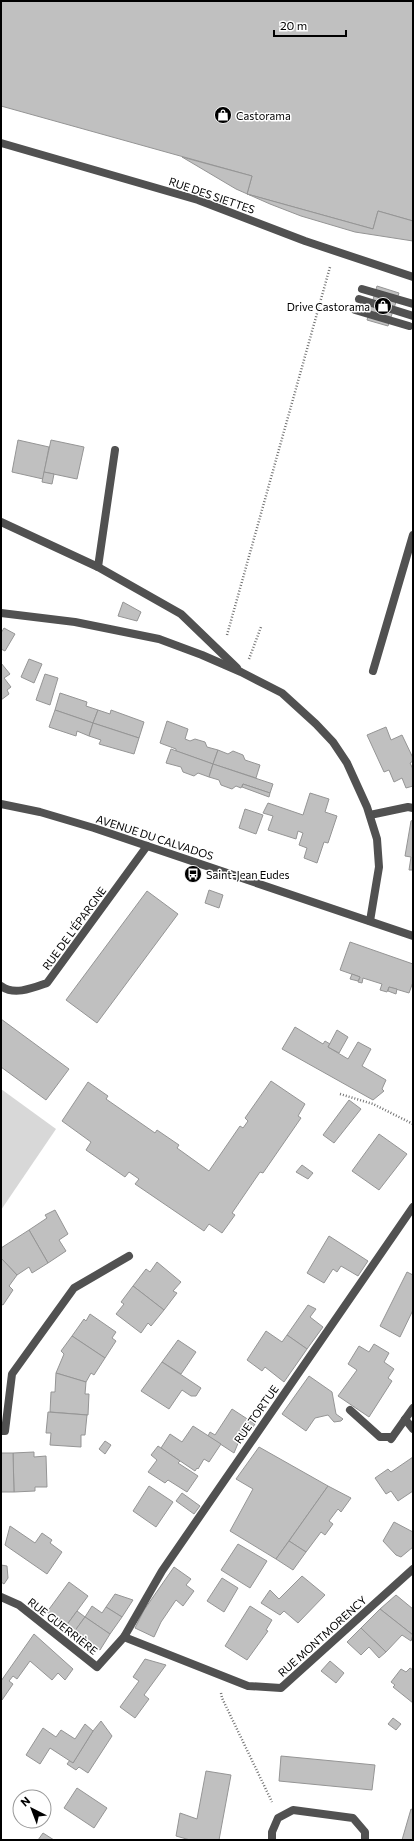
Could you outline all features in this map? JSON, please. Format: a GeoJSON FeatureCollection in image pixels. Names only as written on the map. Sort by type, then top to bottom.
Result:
{"type":"FeatureCollection","features":[{"type":"Feature","properties":{"kind":"street","name":"RUE DES SIETTES"},"geometry":{"type":"LineString","coordinates":[[1,143],[198,200],[334,251],[413,277]]}},
{"type":"Feature","properties":{"kind":"street"},"geometry":{"type":"LineString","coordinates":[[362,289],[413,304]]}},
{"type":"Feature","properties":{"kind":"street"},"geometry":{"type":"LineString","coordinates":[[359,299],[413,316]]}},
{"type":"Feature","properties":{"kind":"street"},"geometry":{"type":"LineString","coordinates":[[355,310],[410,326]]}},
{"type":"Feature","properties":{"kind":"street"},"geometry":{"type":"LineString","coordinates":[[98,567],[115,450]]}},
{"type":"Feature","properties":{"kind":"street"},"geometry":{"type":"LineString","coordinates":[[1,522],[98,567],[181,614],[241,672]]}},
{"type":"Feature","properties":{"kind":"street"},"geometry":{"type":"LineString","coordinates":[[373,671],[413,535]]}},
{"type":"Feature","properties":{"kind":"street"},"geometry":{"type":"LineString","coordinates":[[1,613],[75,622],[159,640],[202,655],[241,672],[282,693],[316,724],[333,742],[358,783],[377,839],[379,867],[370,921]]}},
{"type":"Feature","properties":{"kind":"street","name":"AVENUE DU CALVADOS"},"geometry":{"type":"LineString","coordinates":[[1,804],[40,812],[147,846],[413,936]]}},
{"type":"Feature","properties":{"kind":"street"},"geometry":{"type":"LineString","coordinates":[[370,815],[408,807],[413,808]]}},
{"type":"Feature","properties":{"kind":"street","name":"RUE DE L'ÉPARGNE"},"geometry":{"type":"LineString","coordinates":[[1,986],[6,990],[26,991],[47,983],[147,846]]}},
{"type":"Feature","properties":{"kind":"street","name":"RUE TORTUE"},"geometry":{"type":"LineString","coordinates":[[124,1637],[162,1571],[413,1206]]}},
{"type":"Feature","properties":{"kind":"street"},"geometry":{"type":"LineString","coordinates":[[1,1431],[6,1431],[12,1374],[74,1288],[129,1256]]}},
{"type":"Feature","properties":{"kind":"street"},"geometry":{"type":"LineString","coordinates":[[350,1410],[380,1437],[392,1438],[413,1408]]}},
{"type":"Feature","properties":{"kind":"street"},"geometry":{"type":"LineString","coordinates":[[405,1419],[413,1429]]}},
{"type":"Feature","properties":{"kind":"street","name":"RUE MONTMORENCY"},"geometry":{"type":"LineString","coordinates":[[124,1637],[248,1686],[281,1688],[413,1569]]}},
{"type":"Feature","properties":{"kind":"street","name":"RUE GUERRIÈRE"},"geometry":{"type":"LineString","coordinates":[[1,1597],[19,1605],[97,1667],[124,1637]]}},
{"type":"Feature","properties":{"kind":"street"},"geometry":{"type":"LineString","coordinates":[[272,1840],[272,1832],[280,1817],[293,1810],[353,1818],[365,1832],[365,1840]]}},
{"type":"Feature","properties":{"kind":"path"},"geometry":{"type":"LineString","coordinates":[[231,639],[226,635],[334,251]]}},
{"type":"Feature","properties":{"kind":"path"},"geometry":{"type":"LineString","coordinates":[[241,672],[250,657],[261,627]]}},
{"type":"Feature","properties":{"kind":"path"},"geometry":{"type":"LineString","coordinates":[[245,652],[250,657]]}},
{"type":"Feature","properties":{"kind":"path"},"geometry":{"type":"LineString","coordinates":[[340,1094],[372,1104],[413,1124]]}},
{"type":"Feature","properties":{"kind":"path"},"geometry":{"type":"LineString","coordinates":[[219,1674],[222,1698],[280,1817]]}},
{"type":"Feature","properties":{"kind":"shaded area"},"geometry":{"type":"Polygon","coordinates":[[[1,1089],[56,1129],[1,1210],[1,1089]]]}},
{"type":"Feature","properties":{"kind":"building","name":"Castorama"},"geometry":{"type":"Polygon","coordinates":[[[1,1],[413,1],[413,221],[378,211],[373,229],[247,194],[252,176],[1,106],[1,1]]]}},
{"type":"Feature","properties":{"kind":"building"},"geometry":{"type":"Polygon","coordinates":[[[182,157],[252,176],[247,194],[236,189],[182,157]]]}},
{"type":"Feature","properties":{"kind":"building"},"geometry":{"type":"Polygon","coordinates":[[[248,194],[373,229],[378,211],[413,221],[413,241],[355,232],[301,216],[248,194]]]}},
{"type":"Feature","properties":{"kind":"building","name":"Drive Castorama"},"geometry":{"type":"Polygon","coordinates":[[[377,286],[399,293],[388,326],[367,320],[377,286]]]}},
{"type":"Feature","properties":{"kind":"building"},"geometry":{"type":"Polygon","coordinates":[[[18,440],[49,447],[43,479],[12,472],[18,440]]]}},
{"type":"Feature","properties":{"kind":"building"},"geometry":{"type":"Polygon","coordinates":[[[51,440],[84,447],[77,479],[44,472],[51,440]]]}},
{"type":"Feature","properties":{"kind":"building"},"geometry":{"type":"Polygon","coordinates":[[[44,472],[54,474],[52,484],[42,482],[44,472]]]}},
{"type":"Feature","properties":{"kind":"building"},"geometry":{"type":"Polygon","coordinates":[[[123,602],[141,612],[137,621],[118,616],[123,602]]]}},
{"type":"Feature","properties":{"kind":"building"},"geometry":{"type":"Polygon","coordinates":[[[4,628],[15,634],[5,651],[1,649],[1,633],[4,628]]]}},
{"type":"Feature","properties":{"kind":"building"},"geometry":{"type":"Polygon","coordinates":[[[29,659],[42,664],[34,683],[21,677],[29,659]]]}},
{"type":"Feature","properties":{"kind":"building"},"geometry":{"type":"Polygon","coordinates":[[[1,663],[10,674],[4,678],[11,687],[7,690],[9,694],[1,700],[1,663]]]}},
{"type":"Feature","properties":{"kind":"building"},"geometry":{"type":"Polygon","coordinates":[[[45,674],[58,678],[50,705],[36,700],[45,674]]]}},
{"type":"Feature","properties":{"kind":"building"},"geometry":{"type":"Polygon","coordinates":[[[60,693],[87,702],[86,706],[98,710],[93,723],[55,710],[60,693]]]}},
{"type":"Feature","properties":{"kind":"building"},"geometry":{"type":"Polygon","coordinates":[[[55,710],[93,723],[89,736],[77,731],[76,736],[49,727],[55,710]]]}},
{"type":"Feature","properties":{"kind":"building"},"geometry":{"type":"Polygon","coordinates":[[[98,710],[110,714],[111,710],[144,722],[139,738],[93,723],[98,710]]]}},
{"type":"Feature","properties":{"kind":"building"},"geometry":{"type":"Polygon","coordinates":[[[167,721],[188,729],[185,739],[190,741],[195,739],[205,742],[207,747],[218,750],[213,764],[176,751],[176,749],[160,743],[167,721]]]}},
{"type":"Feature","properties":{"kind":"building"},"geometry":{"type":"Polygon","coordinates":[[[93,723],[139,738],[134,754],[99,744],[101,740],[89,736],[93,723]]]}},
{"type":"Feature","properties":{"kind":"building"},"geometry":{"type":"Polygon","coordinates":[[[386,727],[391,740],[402,735],[413,758],[413,761],[410,763],[413,769],[413,786],[406,788],[402,778],[394,782],[389,770],[384,772],[367,735],[386,727]]]}},
{"type":"Feature","properties":{"kind":"building"},"geometry":{"type":"Polygon","coordinates":[[[171,749],[213,764],[209,777],[198,773],[194,776],[183,772],[181,767],[166,763],[171,749]]]}},
{"type":"Feature","properties":{"kind":"building"},"geometry":{"type":"Polygon","coordinates":[[[218,750],[228,754],[233,751],[243,755],[245,760],[260,765],[256,778],[213,764],[218,750]]]}},
{"type":"Feature","properties":{"kind":"building"},"geometry":{"type":"Polygon","coordinates":[[[213,764],[273,784],[270,793],[243,784],[241,788],[236,786],[232,789],[221,785],[219,780],[209,777],[213,764]]]}},
{"type":"Feature","properties":{"kind":"building"},"geometry":{"type":"Polygon","coordinates":[[[243,784],[270,793],[269,797],[242,787],[243,784]]]}},
{"type":"Feature","properties":{"kind":"building"},"geometry":{"type":"Polygon","coordinates":[[[310,793],[329,799],[325,812],[337,816],[328,843],[324,842],[317,863],[304,858],[307,848],[299,845],[303,833],[298,831],[296,839],[268,830],[273,816],[263,813],[268,803],[303,815],[310,793]]]}},
{"type":"Feature","properties":{"kind":"building"},"geometry":{"type":"Polygon","coordinates":[[[245,809],[263,815],[256,834],[239,828],[245,809]]]}},
{"type":"Feature","properties":{"kind":"building"},"geometry":{"type":"Polygon","coordinates":[[[413,820],[413,870],[409,870],[411,857],[405,856],[411,821],[413,820]]]}},
{"type":"Feature","properties":{"kind":"building"},"geometry":{"type":"Polygon","coordinates":[[[209,890],[223,895],[219,908],[205,903],[209,890]]]}},
{"type":"Feature","properties":{"kind":"building"},"geometry":{"type":"Polygon","coordinates":[[[147,891],[178,914],[97,1023],[66,1000],[147,891]]]}},
{"type":"Feature","properties":{"kind":"building"},"geometry":{"type":"Polygon","coordinates":[[[350,942],[413,964],[413,982],[409,993],[389,987],[387,992],[380,990],[382,984],[363,978],[362,983],[358,982],[360,977],[340,970],[350,942]]]}},
{"type":"Feature","properties":{"kind":"building"},"geometry":{"type":"Polygon","coordinates":[[[352,974],[360,977],[358,981],[350,979],[352,974]]]}},
{"type":"Feature","properties":{"kind":"building"},"geometry":{"type":"Polygon","coordinates":[[[389,987],[397,989],[396,994],[388,991],[389,987]]]}},
{"type":"Feature","properties":{"kind":"building"},"geometry":{"type":"Polygon","coordinates":[[[1,1019],[69,1069],[46,1100],[1,1067],[1,1019]]]}},
{"type":"Feature","properties":{"kind":"building"},"geometry":{"type":"Polygon","coordinates":[[[295,1027],[323,1044],[325,1041],[330,1044],[328,1047],[348,1059],[358,1042],[371,1049],[362,1066],[386,1080],[382,1089],[384,1091],[373,1100],[282,1049],[295,1027]]]}},
{"type":"Feature","properties":{"kind":"building"},"geometry":{"type":"Polygon","coordinates":[[[337,1030],[348,1037],[339,1053],[328,1047],[337,1030]]]}},
{"type":"Feature","properties":{"kind":"building"},"geometry":{"type":"Polygon","coordinates":[[[271,1081],[305,1104],[298,1116],[301,1118],[263,1173],[260,1172],[232,1213],[235,1215],[222,1233],[209,1224],[204,1231],[135,1184],[139,1179],[129,1172],[125,1177],[86,1150],[91,1142],[62,1121],[88,1082],[108,1096],[106,1099],[155,1133],[157,1130],[179,1145],[177,1148],[209,1171],[240,1126],[243,1128],[248,1121],[245,1118],[271,1081]]]}},
{"type":"Feature","properties":{"kind":"building"},"geometry":{"type":"Polygon","coordinates":[[[349,1100],[361,1109],[334,1143],[323,1135],[349,1100]]]}},
{"type":"Feature","properties":{"kind":"building"},"geometry":{"type":"Polygon","coordinates":[[[379,1134],[407,1154],[379,1190],[352,1171],[379,1134]]]}},
{"type":"Feature","properties":{"kind":"building"},"geometry":{"type":"Polygon","coordinates":[[[302,1165],[313,1173],[308,1179],[296,1172],[302,1165]]]}},
{"type":"Feature","properties":{"kind":"building"},"geometry":{"type":"Polygon","coordinates":[[[55,1210],[68,1234],[59,1240],[66,1251],[48,1263],[29,1230],[47,1218],[45,1215],[55,1210]]]}},
{"type":"Feature","properties":{"kind":"building"},"geometry":{"type":"Polygon","coordinates":[[[29,1230],[48,1263],[32,1273],[29,1267],[17,1275],[1,1258],[1,1248],[29,1230]]]}},
{"type":"Feature","properties":{"kind":"building"},"geometry":{"type":"Polygon","coordinates":[[[329,1236],[368,1261],[358,1276],[341,1266],[337,1272],[333,1269],[324,1283],[307,1273],[329,1236]]]}},
{"type":"Feature","properties":{"kind":"building"},"geometry":{"type":"Polygon","coordinates":[[[1,1258],[17,1275],[9,1286],[13,1290],[3,1305],[1,1304],[1,1258]]]}},
{"type":"Feature","properties":{"kind":"building"},"geometry":{"type":"Polygon","coordinates":[[[157,1262],[181,1282],[173,1291],[177,1293],[164,1310],[133,1286],[146,1269],[150,1272],[157,1262]]]}},
{"type":"Feature","properties":{"kind":"building"},"geometry":{"type":"Polygon","coordinates":[[[407,1272],[413,1275],[413,1310],[400,1337],[380,1326],[407,1272]]]}},
{"type":"Feature","properties":{"kind":"building"},"geometry":{"type":"Polygon","coordinates":[[[133,1286],[164,1310],[151,1326],[148,1323],[141,1333],[116,1314],[124,1304],[121,1302],[133,1286]]]}},
{"type":"Feature","properties":{"kind":"building"},"geometry":{"type":"Polygon","coordinates":[[[308,1305],[316,1309],[310,1317],[323,1327],[307,1349],[287,1335],[308,1305]]]}},
{"type":"Feature","properties":{"kind":"building"},"geometry":{"type":"Polygon","coordinates":[[[90,1314],[116,1332],[112,1338],[116,1341],[105,1358],[72,1336],[84,1319],[86,1321],[90,1314]]]}},
{"type":"Feature","properties":{"kind":"building"},"geometry":{"type":"Polygon","coordinates":[[[266,1331],[282,1342],[287,1335],[307,1349],[284,1382],[265,1367],[262,1371],[247,1360],[266,1331]]]}},
{"type":"Feature","properties":{"kind":"building"},"geometry":{"type":"Polygon","coordinates":[[[72,1336],[105,1358],[94,1375],[91,1373],[86,1382],[56,1373],[64,1354],[61,1351],[72,1336]]]}},
{"type":"Feature","properties":{"kind":"building"},"geometry":{"type":"Polygon","coordinates":[[[178,1340],[196,1352],[181,1374],[162,1362],[178,1340]]]}},
{"type":"Feature","properties":{"kind":"building"},"geometry":{"type":"Polygon","coordinates":[[[374,1344],[389,1353],[384,1362],[394,1369],[388,1378],[392,1381],[369,1417],[338,1396],[357,1370],[348,1364],[359,1346],[369,1352],[374,1344]]]}},
{"type":"Feature","properties":{"kind":"building"},"geometry":{"type":"Polygon","coordinates":[[[162,1362],[201,1388],[196,1396],[191,1396],[182,1390],[169,1409],[141,1391],[162,1362]]]}},
{"type":"Feature","properties":{"kind":"building"},"geometry":{"type":"Polygon","coordinates":[[[56,1373],[86,1382],[85,1394],[89,1394],[88,1415],[50,1412],[51,1392],[55,1392],[56,1373]]]}},
{"type":"Feature","properties":{"kind":"building"},"geometry":{"type":"Polygon","coordinates":[[[309,1376],[332,1392],[336,1414],[343,1419],[341,1421],[334,1422],[328,1415],[315,1418],[306,1431],[282,1414],[309,1376]]]}},
{"type":"Feature","properties":{"kind":"building"},"geometry":{"type":"Polygon","coordinates":[[[232,1409],[255,1424],[244,1433],[242,1432],[237,1439],[239,1441],[234,1453],[208,1436],[210,1432],[215,1435],[232,1409]]]}},
{"type":"Feature","properties":{"kind":"building"},"geometry":{"type":"Polygon","coordinates":[[[48,1412],[87,1415],[85,1435],[81,1435],[81,1447],[50,1445],[51,1433],[46,1433],[48,1412]]]}},
{"type":"Feature","properties":{"kind":"building"},"geometry":{"type":"Polygon","coordinates":[[[193,1426],[221,1444],[209,1462],[204,1459],[195,1471],[161,1448],[170,1434],[182,1442],[193,1426]]]}},
{"type":"Feature","properties":{"kind":"building"},"geometry":{"type":"Polygon","coordinates":[[[105,1441],[111,1445],[105,1454],[99,1449],[105,1441]]]}},
{"type":"Feature","properties":{"kind":"building"},"geometry":{"type":"Polygon","coordinates":[[[158,1446],[180,1461],[178,1463],[198,1476],[187,1492],[168,1480],[165,1483],[148,1472],[157,1460],[151,1455],[158,1446]]]}},
{"type":"Feature","properties":{"kind":"building"},"geometry":{"type":"Polygon","coordinates":[[[259,1447],[328,1486],[276,1559],[230,1531],[253,1489],[236,1479],[259,1447]]]}},
{"type":"Feature","properties":{"kind":"building"},"geometry":{"type":"Polygon","coordinates":[[[34,1452],[34,1457],[46,1456],[47,1487],[35,1487],[35,1491],[14,1492],[13,1453],[34,1452]]]}},
{"type":"Feature","properties":{"kind":"building"},"geometry":{"type":"Polygon","coordinates":[[[1,1453],[13,1453],[14,1492],[1,1492],[1,1453]]]}},
{"type":"Feature","properties":{"kind":"building"},"geometry":{"type":"Polygon","coordinates":[[[413,1457],[413,1491],[398,1501],[391,1491],[386,1494],[375,1478],[388,1469],[391,1472],[413,1457]]]}},
{"type":"Feature","properties":{"kind":"building"},"geometry":{"type":"Polygon","coordinates":[[[149,1486],[173,1502],[156,1527],[133,1511],[149,1486]]]}},
{"type":"Feature","properties":{"kind":"building"},"geometry":{"type":"Polygon","coordinates":[[[328,1486],[351,1498],[341,1512],[338,1509],[329,1521],[333,1524],[325,1535],[321,1532],[306,1552],[289,1541],[328,1486]]]}},
{"type":"Feature","properties":{"kind":"building"},"geometry":{"type":"Polygon","coordinates":[[[182,1493],[200,1506],[194,1514],[176,1501],[182,1493]]]}},
{"type":"Feature","properties":{"kind":"building"},"geometry":{"type":"Polygon","coordinates":[[[394,1522],[413,1532],[413,1547],[401,1557],[396,1555],[383,1541],[394,1522]]]}},
{"type":"Feature","properties":{"kind":"building"},"geometry":{"type":"Polygon","coordinates":[[[10,1526],[35,1543],[42,1533],[52,1540],[50,1543],[62,1552],[47,1574],[5,1545],[10,1526]]]}},
{"type":"Feature","properties":{"kind":"building"},"geometry":{"type":"Polygon","coordinates":[[[289,1541],[306,1552],[293,1570],[276,1559],[289,1541]]]}},
{"type":"Feature","properties":{"kind":"building"},"geometry":{"type":"Polygon","coordinates":[[[238,1544],[267,1561],[250,1588],[221,1570],[238,1544]]]}},
{"type":"Feature","properties":{"kind":"building"},"geometry":{"type":"Polygon","coordinates":[[[1,1565],[7,1566],[8,1578],[4,1584],[1,1582],[1,1565]]]}},
{"type":"Feature","properties":{"kind":"building"},"geometry":{"type":"Polygon","coordinates":[[[174,1567],[191,1579],[186,1585],[194,1591],[183,1606],[176,1600],[161,1622],[154,1637],[135,1628],[144,1610],[174,1567]]]}},
{"type":"Feature","properties":{"kind":"building"},"geometry":{"type":"Polygon","coordinates":[[[302,1576],[325,1595],[298,1623],[284,1611],[280,1615],[261,1603],[270,1590],[279,1599],[302,1576]]]}},
{"type":"Feature","properties":{"kind":"building"},"geometry":{"type":"Polygon","coordinates":[[[222,1578],[238,1588],[224,1612],[207,1601],[222,1578]]]}},
{"type":"Feature","properties":{"kind":"building"},"geometry":{"type":"Polygon","coordinates":[[[69,1582],[88,1596],[66,1626],[47,1612],[69,1582]]]}},
{"type":"Feature","properties":{"kind":"building"},"geometry":{"type":"Polygon","coordinates":[[[115,1594],[133,1600],[122,1617],[106,1607],[115,1594]]]}},
{"type":"Feature","properties":{"kind":"building"},"geometry":{"type":"Polygon","coordinates":[[[396,1595],[413,1609],[413,1635],[380,1609],[396,1595]]]}},
{"type":"Feature","properties":{"kind":"building"},"geometry":{"type":"Polygon","coordinates":[[[92,1606],[102,1613],[106,1607],[122,1617],[110,1634],[85,1617],[92,1606]]]}},
{"type":"Feature","properties":{"kind":"building"},"geometry":{"type":"Polygon","coordinates":[[[250,1606],[272,1620],[266,1630],[268,1631],[247,1660],[225,1646],[250,1606]]]}},
{"type":"Feature","properties":{"kind":"building"},"geometry":{"type":"Polygon","coordinates":[[[380,1609],[413,1635],[411,1641],[402,1635],[386,1652],[374,1640],[373,1641],[361,1628],[380,1609]]]}},
{"type":"Feature","properties":{"kind":"building"},"geometry":{"type":"Polygon","coordinates":[[[77,1611],[85,1617],[74,1632],[66,1626],[77,1611]]]}},
{"type":"Feature","properties":{"kind":"building"},"geometry":{"type":"Polygon","coordinates":[[[85,1617],[110,1634],[100,1650],[74,1632],[85,1617]]]}},
{"type":"Feature","properties":{"kind":"building"},"geometry":{"type":"Polygon","coordinates":[[[361,1628],[386,1652],[379,1658],[369,1647],[361,1655],[347,1642],[361,1628]]]}},
{"type":"Feature","properties":{"kind":"building"},"geometry":{"type":"Polygon","coordinates":[[[34,1634],[73,1669],[65,1680],[58,1673],[52,1680],[30,1661],[17,1679],[13,1676],[9,1681],[13,1684],[2,1700],[1,1681],[34,1634]]]}},
{"type":"Feature","properties":{"kind":"building"},"geometry":{"type":"Polygon","coordinates":[[[145,1659],[166,1665],[144,1695],[149,1699],[135,1718],[120,1707],[139,1681],[133,1677],[145,1659]]]}},
{"type":"Feature","properties":{"kind":"building"},"geometry":{"type":"Polygon","coordinates":[[[330,1661],[344,1673],[336,1683],[321,1671],[330,1661]]]}},
{"type":"Feature","properties":{"kind":"building"},"geometry":{"type":"Polygon","coordinates":[[[410,1668],[413,1670],[413,1703],[393,1687],[395,1685],[391,1682],[401,1669],[406,1672],[410,1668]]]}},
{"type":"Feature","properties":{"kind":"building"},"geometry":{"type":"Polygon","coordinates":[[[393,1718],[401,1724],[396,1730],[388,1724],[393,1718]]]}},
{"type":"Feature","properties":{"kind":"building"},"geometry":{"type":"Polygon","coordinates":[[[101,1721],[112,1736],[88,1773],[79,1767],[76,1770],[67,1764],[70,1760],[73,1763],[101,1721]]]}},
{"type":"Feature","properties":{"kind":"building"},"geometry":{"type":"Polygon","coordinates":[[[85,1724],[93,1731],[73,1763],[50,1748],[40,1764],[26,1755],[43,1728],[56,1737],[61,1730],[75,1739],[85,1724]]]}},
{"type":"Feature","properties":{"kind":"building"},"geometry":{"type":"Polygon","coordinates":[[[281,1756],[375,1765],[372,1790],[279,1781],[281,1756]]]}},
{"type":"Feature","properties":{"kind":"building"},"geometry":{"type":"Polygon","coordinates":[[[206,1771],[231,1775],[219,1840],[190,1840],[176,1836],[180,1813],[197,1819],[206,1771]]]}},
{"type":"Feature","properties":{"kind":"building"},"geometry":{"type":"Polygon","coordinates":[[[77,1788],[107,1808],[94,1828],[64,1808],[77,1788]]]}},
{"type":"Feature","properties":{"kind":"building"},"geometry":{"type":"Polygon","coordinates":[[[411,1809],[413,1810],[413,1840],[402,1840],[411,1809]]]}},
{"type":"Feature","properties":{"kind":"building"},"geometry":{"type":"Polygon","coordinates":[[[43,1833],[54,1840],[38,1840],[43,1833]]]}},
{"type":"Feature","properties":{"kind":"place","name":"Castorama"},"geometry":{"type":"Point","coordinates":[223,115]}},
{"type":"Feature","properties":{"kind":"place","name":"Drive Castorama"},"geometry":{"type":"Point","coordinates":[383,306]}},
{"type":"Feature","properties":{"kind":"place","name":"Saint-Jean Eudes"},"geometry":{"type":"Point","coordinates":[193,874]}}]}
